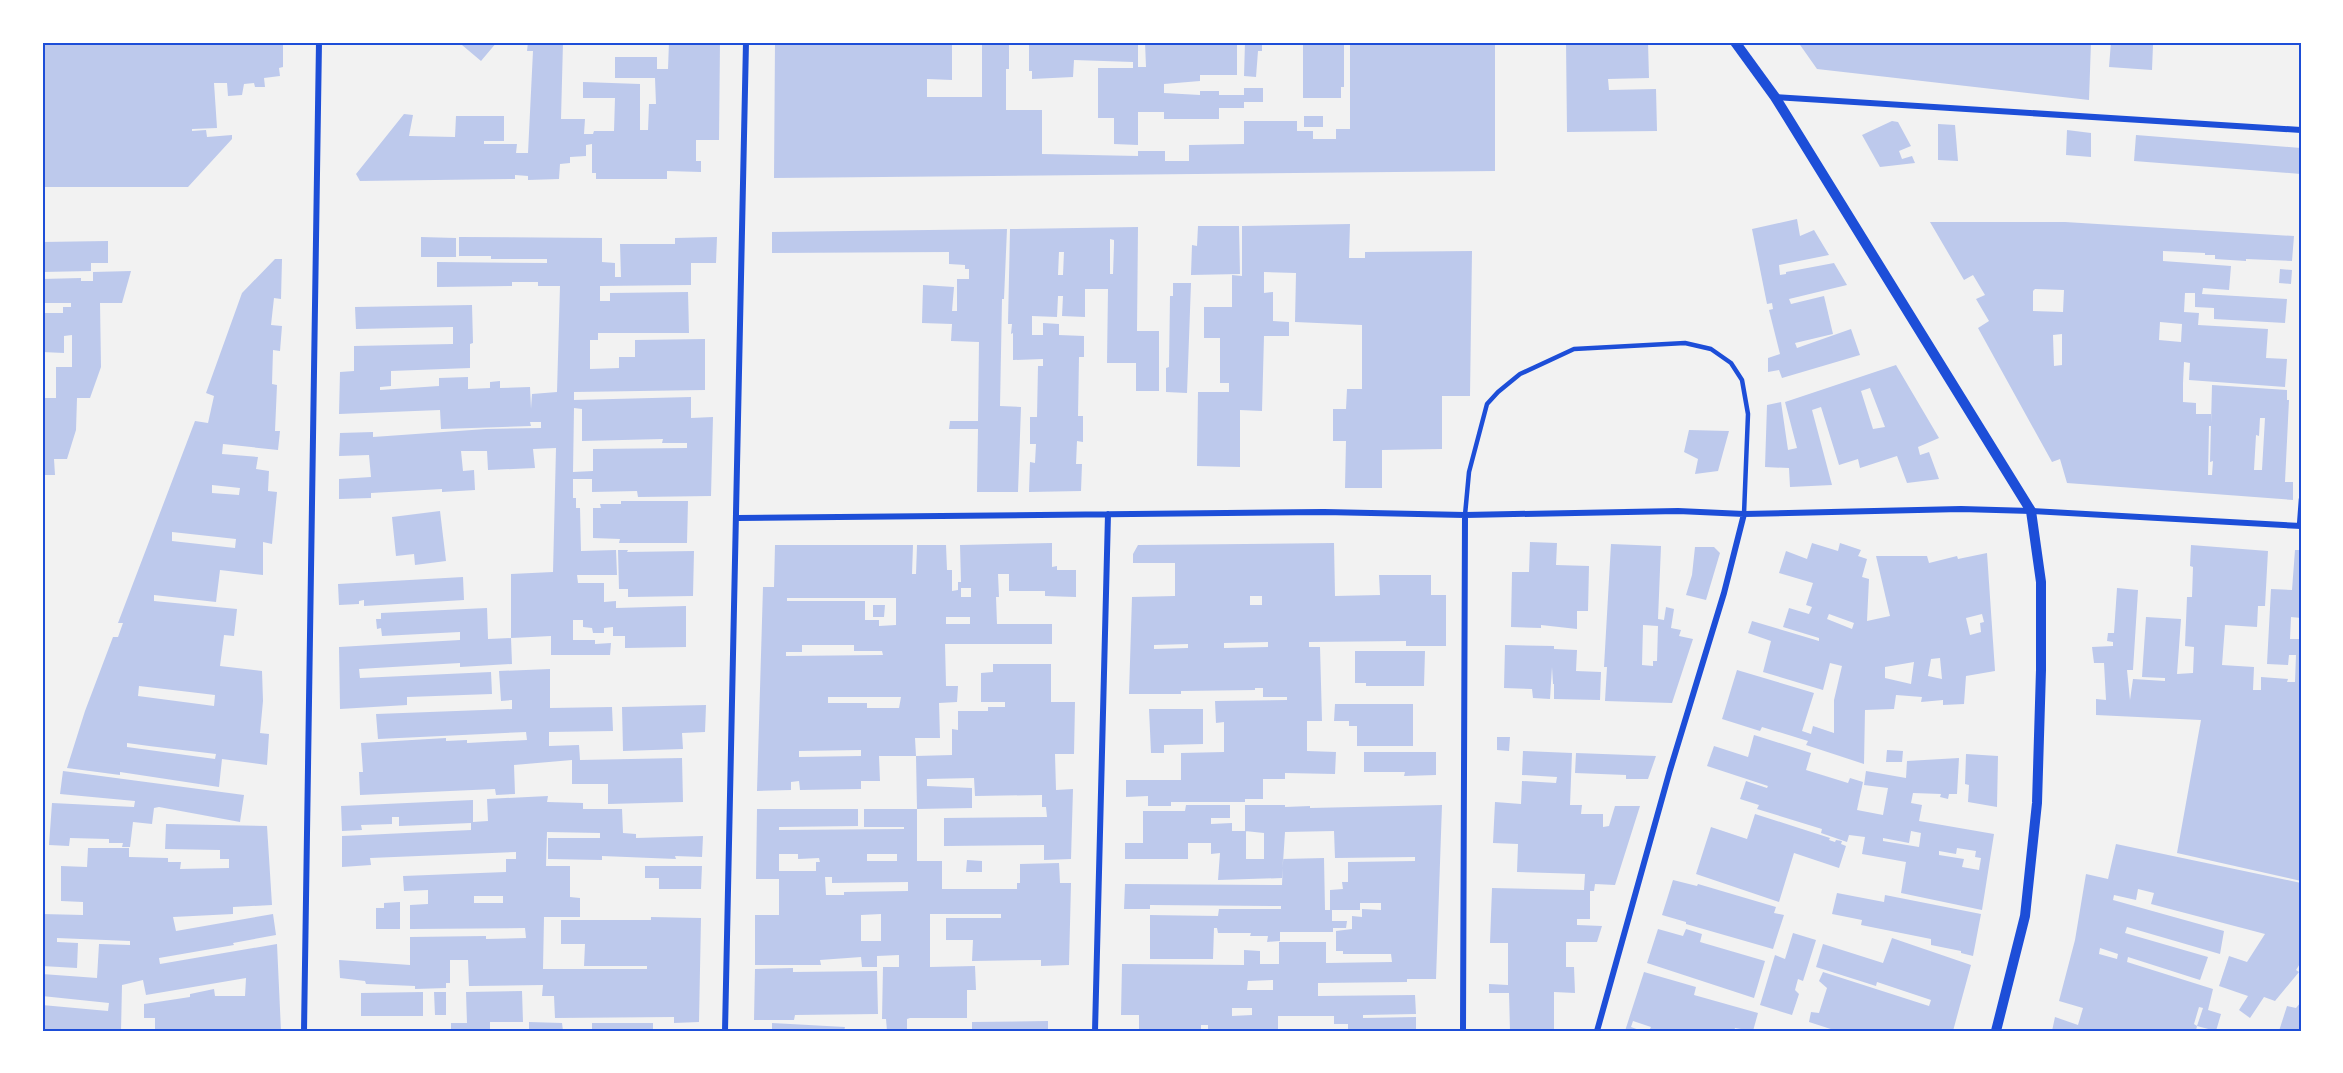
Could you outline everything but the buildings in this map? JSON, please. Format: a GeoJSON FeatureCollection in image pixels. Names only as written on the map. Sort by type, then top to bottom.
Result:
{"type":"FeatureCollection","features":[{"type":"Feature","properties":{"kind":"street"},"geometry":{"type":"LineString","coordinates":[[304,1031],[319,42]]}},
{"type":"Feature","properties":{"kind":"street"},"geometry":{"type":"LineString","coordinates":[[725,1031],[746,42]]}},
{"type":"Feature","properties":{"kind":"street"},"geometry":{"type":"LineString","coordinates":[[1735,42],[1775,97],[2031,511],[2041,582],[2037,803],[2025,916],[1996,1031]]}},
{"type":"Feature","properties":{"kind":"street"},"geometry":{"type":"LineString","coordinates":[[1775,97],[2301,130]]}},
{"type":"Feature","properties":{"kind":"street"},"geometry":{"type":"LineString","coordinates":[[737,518],[1324,512],[1465,515],[1678,511],[1744,514],[1961,509],[2300,526]]}},
{"type":"Feature","properties":{"kind":"street"},"geometry":{"type":"LineString","coordinates":[[1095,1031],[1108,514]]}},
{"type":"Feature","properties":{"kind":"street"},"geometry":{"type":"LineString","coordinates":[[1598,1031],[1670,770],[1724,593],[1744,514]]}},
{"type":"Feature","properties":{"kind":"street"},"geometry":{"type":"LineString","coordinates":[[1463,1031],[1465,515]]}},
{"type":"Feature","properties":{"kind":"lane"},"geometry":{"type":"LineString","coordinates":[[1465,515],[1469,472],[1487,404],[1520,374],[1574,349],[1685,343],[1711,349],[1731,363],[1742,380],[1748,414],[1744,514]]}},
{"type":"Feature","properties":{"kind":"lane"},"geometry":{"type":"LineString","coordinates":[[2300,526],[2301,499]]}}]}
